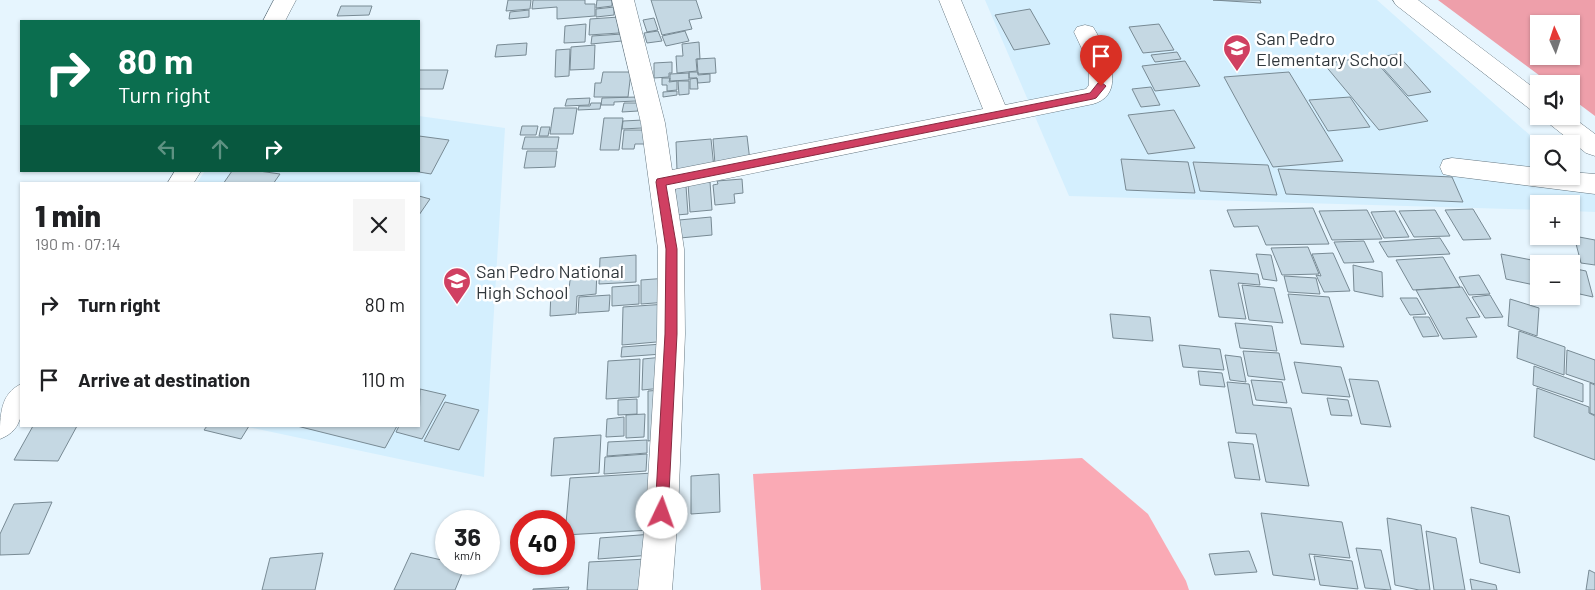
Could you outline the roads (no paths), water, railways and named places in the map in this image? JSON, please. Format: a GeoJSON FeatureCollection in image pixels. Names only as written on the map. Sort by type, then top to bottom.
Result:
{"type":"FeatureCollection","features":[{"type":"Feature","properties":{"kind":"street"},"geometry":{"type":"LineString","coordinates":[[275,20],[285,0]]}},
{"type":"Feature","properties":{"kind":"street"},"geometry":{"type":"LineString","coordinates":[[623,0],[653,123],[671,249],[671,334],[662,513],[655,590]]}},
{"type":"Feature","properties":{"kind":"street"},"geometry":{"type":"LineString","coordinates":[[950,0],[997,115]]}},
{"type":"Feature","properties":{"kind":"street"},"geometry":{"type":"LineString","coordinates":[[1404,0],[1530,97]]}},
{"type":"Feature","properties":{"kind":"street"},"geometry":{"type":"LineString","coordinates":[[661,182],[1093,96],[1101,86],[1100,64],[1084,32]]}},
{"type":"Feature","properties":{"kind":"street"},"geometry":{"type":"LineString","coordinates":[[1567,125],[1595,147]]}},
{"type":"Feature","properties":{"kind":"street"},"geometry":{"type":"LineString","coordinates":[[1452,168],[1595,184]]}},
{"type":"Feature","properties":{"kind":"street"},"geometry":{"type":"LineString","coordinates":[[181,182],[188,172]]}},
{"type":"Feature","properties":{"kind":"street"},"geometry":{"type":"LineString","coordinates":[[0,425],[20,397]]}},
{"type":"Feature","properties":{"kind":"place","name":"San Pedro Elementary School"},"geometry":{"type":"Point","coordinates":[1237,72]}},
{"type":"Feature","properties":{"kind":"place","name":"San Pedro National High School"},"geometry":{"type":"Point","coordinates":[457,305]}}]}
